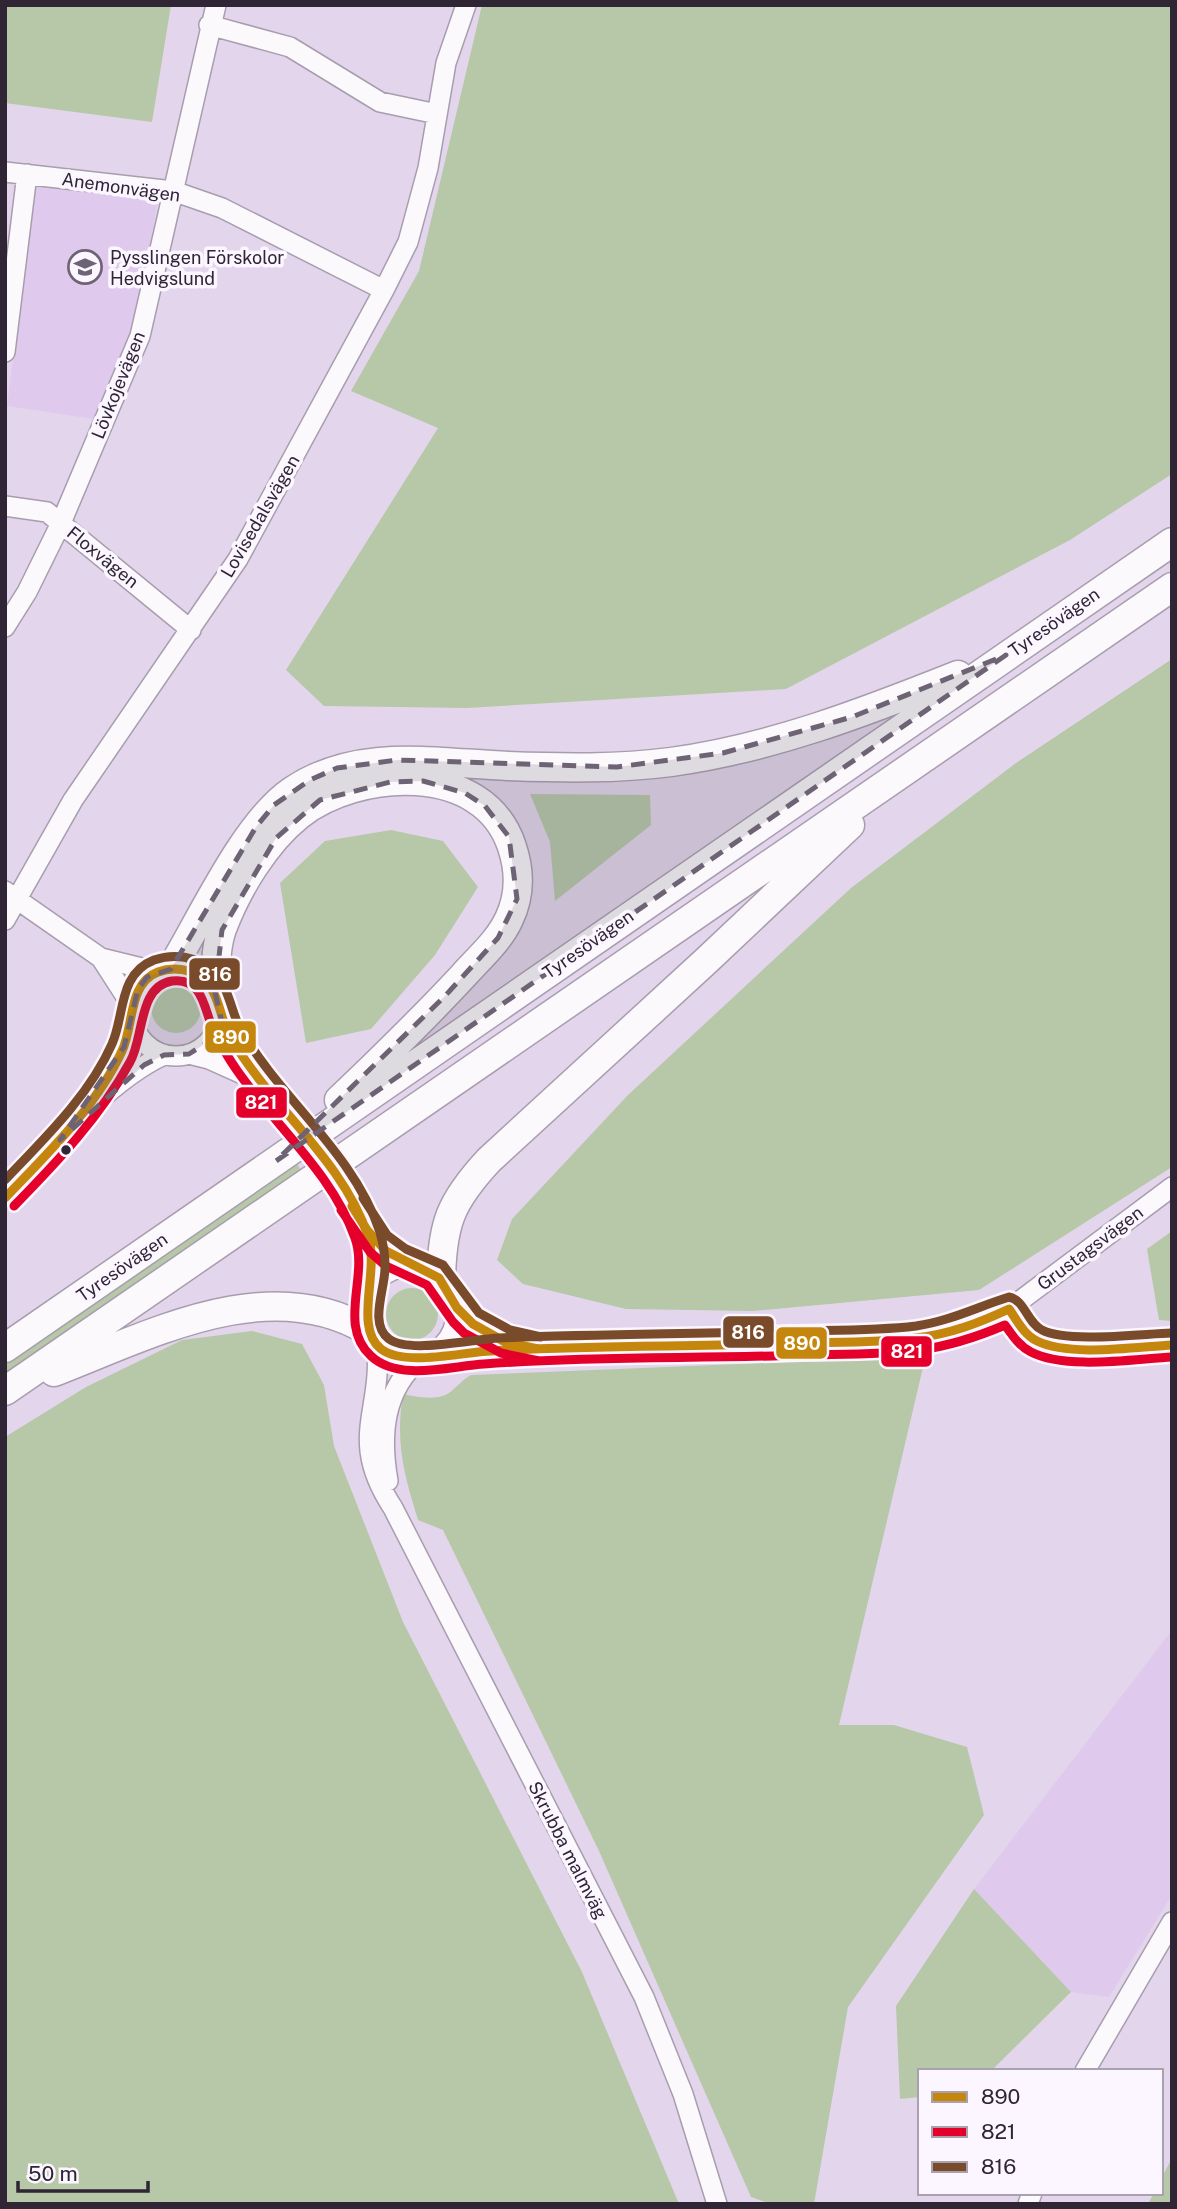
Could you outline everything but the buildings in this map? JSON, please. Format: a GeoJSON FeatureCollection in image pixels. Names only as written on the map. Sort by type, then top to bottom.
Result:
{"type":"FeatureCollection","features":[{"type":"Feature","properties":{"kind":"highway","name":"Tyresövägen"},"geometry":{"type":"LineString","coordinates":[[5,1348],[1172,542]]}},
{"type":"Feature","properties":{"kind":"highway","name":"Tyresövägen"},"geometry":{"type":"LineString","coordinates":[[6,1391],[1172,587]]}},
{"type":"Feature","properties":{"kind":"highway"},"geometry":{"type":"LineString","coordinates":[[164,970],[256,827],[291,792],[337,768],[397,760],[505,766],[617,767],[723,753],[852,718],[1006,655]]}},
{"type":"Feature","properties":{"kind":"highway"},"geometry":{"type":"LineString","coordinates":[[441,1280],[444,1227],[464,1187],[489,1160],[706,961],[912,765]]}},
{"type":"Feature","properties":{"kind":"highway"},"geometry":{"type":"LineString","coordinates":[[218,1005],[216,958],[222,930],[244,883],[276,838],[298,816],[320,800],[352,789],[390,782],[423,781],[448,786],[475,799],[499,820],[516,857],[517,899],[498,939],[398,1043],[276,1161]]}},
{"type":"Feature","properties":{"kind":"highway"},"geometry":{"type":"LineString","coordinates":[[6,1391],[173,1326],[245,1308],[279,1306],[343,1317],[373,1339]]}},
{"type":"Feature","properties":{"kind":"street","name":"Lövkojevägen"},"geometry":{"type":"LineString","coordinates":[[5,626],[27,592],[61,523],[140,336],[209,25],[216,5]]}},
{"type":"Feature","properties":{"kind":"street","name":"Lovisedalsvägen"},"geometry":{"type":"LineString","coordinates":[[5,920],[12,896],[72,800],[191,630],[255,529],[384,290],[408,242],[428,168],[446,63],[466,5]]}},
{"type":"Feature","properties":{"kind":"street"},"geometry":{"type":"LineString","coordinates":[[209,25],[290,47],[380,102],[437,114]]}},
{"type":"Feature","properties":{"kind":"street","name":"Anemonvägen"},"geometry":{"type":"LineString","coordinates":[[5,172],[173,191],[222,208],[384,290]]}},
{"type":"Feature","properties":{"kind":"street"},"geometry":{"type":"LineString","coordinates":[[5,352],[10,283],[27,174]]}},
{"type":"Feature","properties":{"kind":"street","name":"Floxvägen"},"geometry":{"type":"LineString","coordinates":[[5,506],[47,512],[191,630]]}},
{"type":"Feature","properties":{"kind":"street"},"geometry":{"type":"LineString","coordinates":[[12,896],[101,958],[164,970],[186,969],[200,975],[262,1083],[292,1119]]}},
{"type":"Feature","properties":{"kind":"street"},"geometry":{"type":"LineString","coordinates":[[101,958],[132,1014],[138,1035],[149,1048],[164,1055],[190,1054],[209,1059],[262,1083]]}},
{"type":"Feature","properties":{"kind":"street"},"geometry":{"type":"LineString","coordinates":[[60,1140],[113,1068],[124,1047],[138,989],[147,977],[164,970]]}},
{"type":"Feature","properties":{"kind":"street"},"geometry":{"type":"LineString","coordinates":[[190,1054],[211,1040],[218,1005]]}},
{"type":"Feature","properties":{"kind":"street"},"geometry":{"type":"LineString","coordinates":[[5,1198],[60,1140],[125,1079],[164,1055]]}},
{"type":"Feature","properties":{"kind":"street"},"geometry":{"type":"LineString","coordinates":[[339,1184],[368,1234],[394,1257],[430,1271],[451,1292],[456,1307],[454,1326],[445,1343],[425,1356],[403,1359],[390,1356],[373,1339],[365,1319],[373,1271],[368,1234]]}},
{"type":"Feature","properties":{"kind":"street","name":"Grustagsvägen"},"geometry":{"type":"LineString","coordinates":[[425,1356],[527,1349],[659,1349],[914,1339],[965,1330],[1009,1308],[1172,1187]]}},
{"type":"Feature","properties":{"kind":"street"},"geometry":{"type":"LineString","coordinates":[[371,1290],[383,1276],[415,1266]]}},
{"type":"Feature","properties":{"kind":"street"},"geometry":{"type":"LineString","coordinates":[[456,1307],[494,1337],[527,1349]]}},
{"type":"Feature","properties":{"kind":"street"},"geometry":{"type":"LineString","coordinates":[[1009,1308],[1021,1326],[1038,1342],[1077,1347],[1172,1345]]}},
{"type":"Feature","properties":{"kind":"street","name":"Skrubba malmväg"},"geometry":{"type":"LineString","coordinates":[[373,1339],[378,1362],[368,1426],[369,1448],[378,1485],[393,1508],[644,1997],[683,2094],[717,2204]]}},
{"type":"Feature","properties":{"kind":"street","name":"Skrubba malmväg"},"geometry":{"type":"LineString","coordinates":[[393,1508],[384,1459],[384,1426],[398,1384],[425,1356]]}},
{"type":"Feature","properties":{"kind":"street"},"geometry":{"type":"LineString","coordinates":[[1086,2069],[1172,1922]]}},
{"type":"Feature","properties":{"kind":"highlighted area"},"geometry":{"type":"Polygon","coordinates":[[[1006,655],[276,1161],[445,996],[498,938],[517,899],[509,837],[485,806],[465,793],[423,781],[390,782],[320,800],[276,838],[222,930],[215,992],[221,1018],[211,1040],[189,1054],[164,1055],[144,1065],[60,1140],[124,1047],[138,989],[147,977],[171,969],[256,827],[274,805],[310,780],[337,768],[397,760],[617,767],[723,753],[852,717],[1006,655]]]}},
{"type":"Feature","properties":{"kind":"shaded area","name":"Pysslingen Förskolor Hedvigslund"},"geometry":{"type":"Polygon","coordinates":[[[35,186],[158,198],[135,337],[101,420],[7,406],[35,186]]]}},
{"type":"Feature","properties":{"kind":"shaded area"},"geometry":{"type":"Polygon","coordinates":[[[1172,1630],[1172,1895],[1109,1997],[1071,1992],[974,1889],[1172,1630]]]}},
{"type":"Feature","properties":{"kind":"green space"},"geometry":{"type":"Polygon","coordinates":[[[5,5],[171,5],[152,122],[5,103],[5,5]]]}},
{"type":"Feature","properties":{"kind":"green space"},"geometry":{"type":"Polygon","coordinates":[[[482,5],[1172,5],[1172,474],[1070,540],[786,689],[467,708],[324,706],[286,670],[438,428],[351,391],[419,271],[482,5]]]}},
{"type":"Feature","properties":{"kind":"green space"},"geometry":{"type":"Polygon","coordinates":[[[1172,659],[1172,1167],[979,1290],[753,1311],[626,1309],[523,1284],[497,1260],[512,1219],[628,1095],[851,888],[1016,763],[1172,659]]]}},
{"type":"Feature","properties":{"kind":"green space"},"geometry":{"type":"Polygon","coordinates":[[[530,794],[650,795],[651,825],[555,901],[550,842],[530,794]]]}},
{"type":"Feature","properties":{"kind":"green space"},"geometry":{"type":"Polygon","coordinates":[[[391,830],[443,841],[478,887],[435,955],[371,1029],[306,1043],[280,883],[325,841],[391,830]]]}},
{"type":"Feature","properties":{"kind":"green space"},"geometry":{"type":"Polygon","coordinates":[[[176,983],[194,990],[201,1008],[194,1026],[176,1033],[158,1026],[151,1008],[158,990],[176,983]]]}},
{"type":"Feature","properties":{"kind":"green space"},"geometry":{"type":"Polygon","coordinates":[[[296,1162],[302,1172],[5,1377],[5,1362],[296,1162]]]}},
{"type":"Feature","properties":{"kind":"green space"},"geometry":{"type":"Polygon","coordinates":[[[1172,1231],[1172,1321],[1159,1320],[1147,1249],[1172,1231]]]}},
{"type":"Feature","properties":{"kind":"green space"},"geometry":{"type":"Polygon","coordinates":[[[412,1288],[431,1295],[438,1314],[431,1333],[412,1340],[393,1333],[386,1314],[393,1295],[412,1288]]]}},
{"type":"Feature","properties":{"kind":"green space"},"geometry":{"type":"Polygon","coordinates":[[[252,1331],[302,1344],[324,1385],[334,1446],[403,1622],[582,1972],[679,2204],[5,2204],[5,1437],[86,1387],[182,1340],[252,1331]]]}},
{"type":"Feature","properties":{"kind":"green space"},"geometry":{"type":"Polygon","coordinates":[[[886,1358],[924,1363],[839,1725],[894,1725],[967,1747],[984,1815],[848,2007],[814,2204],[771,2204],[751,2197],[599,1851],[443,1530],[418,1520],[402,1458],[400,1428],[403,1394],[438,1397],[449,1393],[471,1375],[886,1358]]]}},
{"type":"Feature","properties":{"kind":"green space"},"geometry":{"type":"Polygon","coordinates":[[[974,1889],[1071,1992],[993,2069],[918,2069],[918,2097],[900,2099],[896,2006],[974,1889]]]}},
{"type":"Feature","properties":{"kind":"green space"},"geometry":{"type":"Polygon","coordinates":[[[1172,2158],[1172,2204],[1148,2204],[1153,2195],[1163,2195],[1163,2175],[1172,2158]]]}},
{"type":"Feature","properties":{"kind":"tunnel"},"geometry":{"type":"LineString","coordinates":[[292,1119],[335,1178]]}},
{"type":"Feature","properties":{"kind":"transit line","name":"816"},"geometry":{"type":"LineString","coordinates":[[5,1180],[64,1116],[91,1081],[112,1044],[124,996],[134,975],[142,966],[154,960],[184,957],[206,966],[218,978],[227,992],[242,1032],[277,1081],[336,1153],[368,1204],[380,1232],[385,1258],[380,1324],[389,1339],[398,1343],[426,1346],[499,1338],[901,1328],[940,1321],[1009,1297],[1019,1302],[1037,1327],[1053,1334],[1086,1337],[1171,1333]]}},
{"type":"Feature","properties":{"kind":"transit line","name":"890"},"geometry":{"type":"LineString","coordinates":[[5,1198],[70,1129],[99,1091],[126,1041],[133,1006],[141,985],[158,972],[182,970],[194,973],[209,986],[226,1029],[246,1061],[323,1157],[356,1208],[371,1250],[369,1327],[373,1339],[381,1349],[391,1354],[419,1358],[529,1349],[887,1341],[952,1331],[1009,1309],[1028,1335],[1051,1346],[1103,1350],[1172,1345]]}},
{"type":"Feature","properties":{"kind":"transit line","name":"821"},"geometry":{"type":"LineString","coordinates":[[14,1206],[77,1138],[118,1082],[134,1052],[147,1002],[153,992],[161,985],[182,981],[196,989],[216,1037],[232,1063],[316,1169],[344,1213],[355,1238],[358,1253],[356,1330],[361,1344],[382,1364],[425,1371],[484,1364],[564,1360],[890,1353],[952,1343],[1005,1325],[1023,1347],[1062,1361],[1100,1362],[1172,1357]]}},
{"type":"Feature","properties":{"kind":"transit line","name":"816"},"geometry":{"type":"LineString","coordinates":[[363,1198],[387,1235],[406,1249],[443,1265],[479,1313],[510,1330],[541,1337]]}},
{"type":"Feature","properties":{"kind":"transit line","name":"890"},"geometry":{"type":"LineString","coordinates":[[352,1206],[367,1230],[386,1251],[439,1278],[457,1308],[473,1324],[505,1342],[538,1349]]}},
{"type":"Feature","properties":{"kind":"transit line","name":"821"},"geometry":{"type":"LineString","coordinates":[[341,1210],[370,1252],[386,1266],[427,1285],[464,1333],[501,1353],[539,1361]]}},
{"type":"Feature","properties":{"kind":"place","name":"Pysslingen Förskolor Hedvigslund"},"geometry":{"type":"Point","coordinates":[85,267]}}]}
